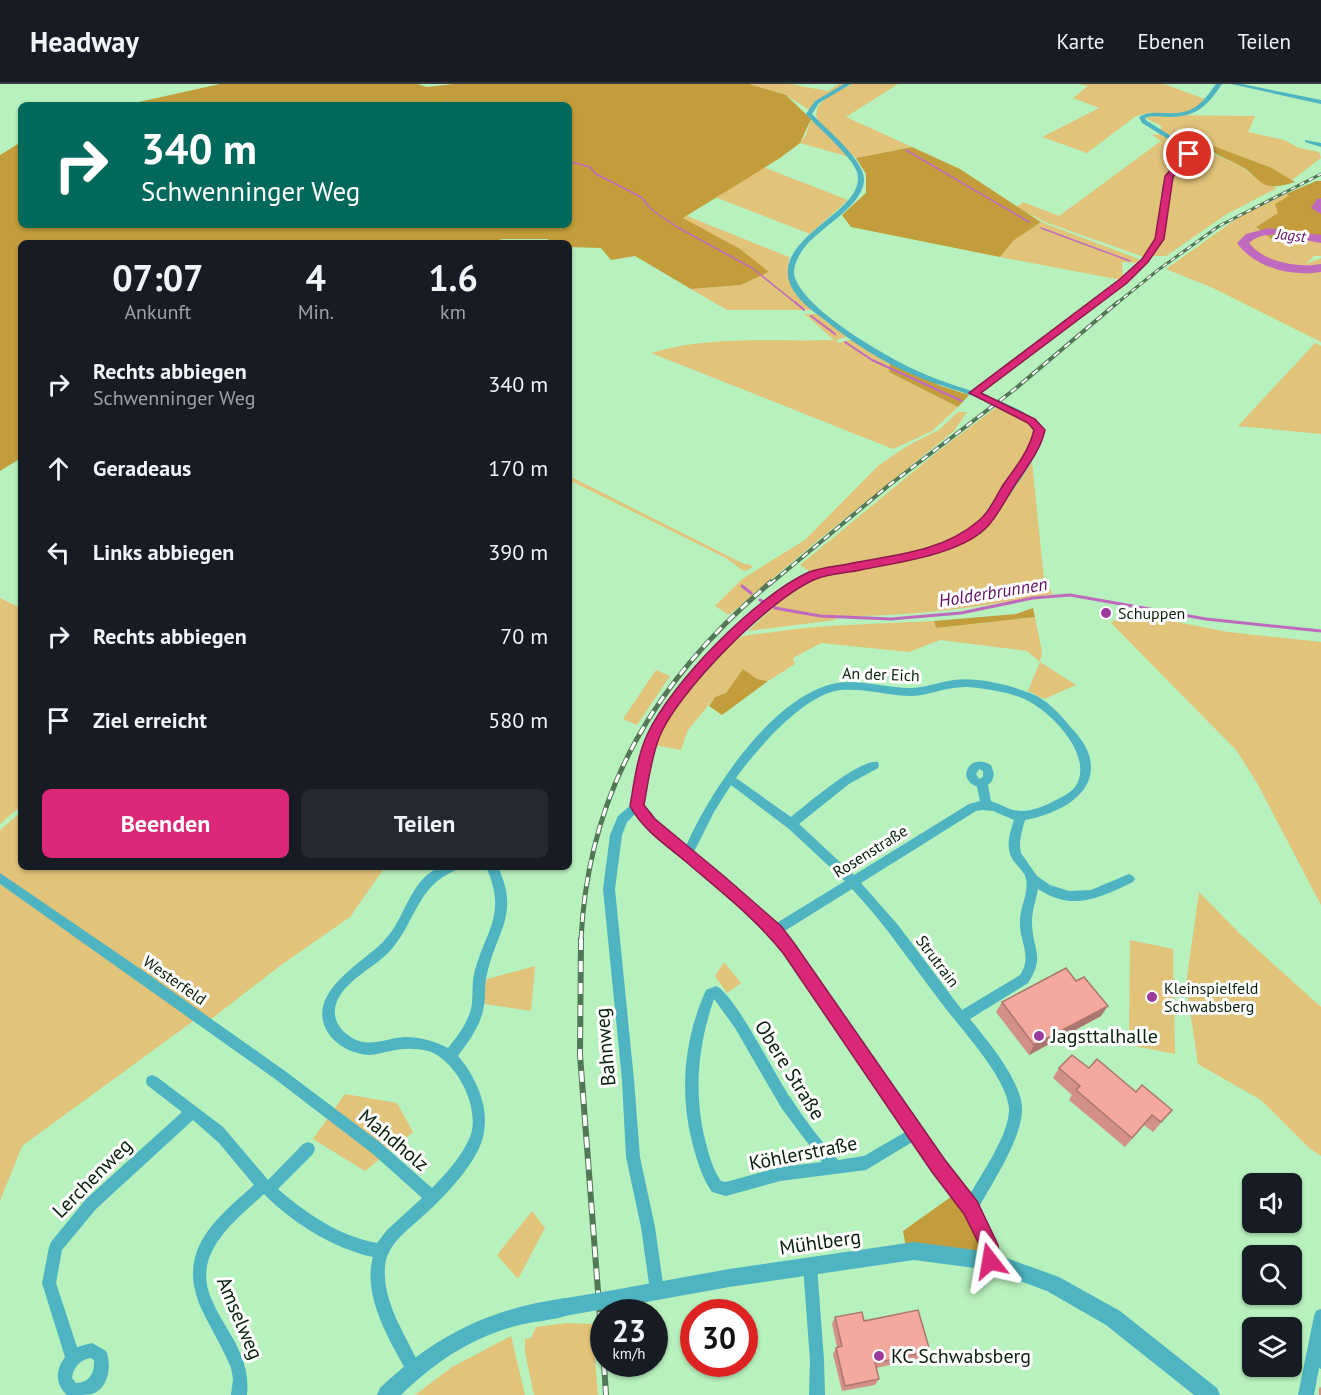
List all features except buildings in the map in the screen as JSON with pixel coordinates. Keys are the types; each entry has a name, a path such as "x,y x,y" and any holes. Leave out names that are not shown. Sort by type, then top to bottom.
{"street":[{"path":"848,84 817,102 809,114 855,162 860,172 861,182 848,202 794,256 790,271 795,287 819,312 890,362 916,374 974,393 1032,421 1040,430 1036,446 983,524 951,544 924,553 813,575 793,585 768,603 689,683 662,719 652,737 642,773 637,806 650,823 775,931 840,1020 916,1133 971,1207 989,1245 990,1261"},
{"path":"1205,84 1218,86"},
{"path":"1234,84 1321,102"},
{"path":"974,393 1124,281 1145,261 1160,239 1169,176 1186,159 1189,149 1144,122 1142,117 1149,114 1194,113 1218,86"},
{"path":"1307,141 1321,144"},
{"name":"An der Eich","path":"688,854 696,834 730,779 783,716 818,693 852,686 909,692 928,691 954,684 971,684 1023,694 1036,700 1066,728 1079,744 1086,758 1082,782 1077,792 1062,802 1036,813 1014,814"},
{"path":"792,824 845,781 874,765"},
{"name":"Strutrain","path":"730,779 761,799 792,824 888,921 962,1018 1010,1087 1016,1107 1014,1125 971,1207"},
{"path":"982,782 986,804 999,806 1014,814 1015,854 1026,866 1032,879 1048,890 1069,897 1086,898 1129,879"},
{"name":"Rosenstraße","path":"775,931 973,807 986,804"},
{"name":"Bahnweg","path":"637,806 622,819 616,835 609,890 628,1080 633,1157 648,1227 657,1291"},
{"path":"413,1369 379,1291 376,1265 380,1251 390,1236 448,1183 466,1155 478,1132 476,1104 466,1078 450,1056 434,1046 394,1043 371,1049 349,1045 335,1032 328,1017 332,996 392,940 409,907 427,880 446,870"},
{"path":"450,1056 473,1023 478,1006 480,974 500,923 501,883 494,870"},
{"name":"Westerfeld","path":"0,879 212,1026 330,1112"},
{"path":"962,1018 1024,979 1030,970 1034,955 1026,926 1032,879"},
{"name":"Obere Straße","path":"726,1189 717,1187 711,1180 693,1125 691,1079 697,1027 710,994 716,992 727,1004 774,1085 806,1133 834,1166"},
{"path":"152,1081 219,1133 266,1187 305,1218 337,1238 363,1249 380,1251"},
{"name":"Lerchenweg","path":"73,1358 49,1283 56,1247 91,1204 192,1112"},
{"name":"Mahdholz","path":"330,1112 409,1175 432,1198"},
{"name":"Köhlerstraße","path":"726,1189 780,1174 866,1163 916,1133"},
{"name":"Amselweg","path":"243,1391 242,1375 201,1290 199,1270 205,1245 222,1223 308,1149"},
{"name":"Mühlberg","path":"387,1395 413,1369 480,1327 536,1310 914,1251 990,1261 1052,1284 1113,1318 1209,1395"},
{"path":"810,1266 817,1360 817,1395"},
{"path":"1306,1395 1319,1361 1321,1316"}],"shaded area":[{"path":"220,84 418,84 427,87 453,84 749,84 786,95 811,119 800,143 780,158 683,218 740,249 769,272 741,285 691,289 635,256 611,260 601,248 572,247 572,240 18,240 18,460 0,471 0,155 18,144 18,228 572,228 572,102 139,102"},
{"path":"749,84 790,84 828,91 839,84 845,84 809,110 786,95"},
{"path":"852,84 898,84 846,117 912,147 856,158 819,123 816,116 820,104"},
{"path":"1078,84 1164,84 1205,99 1194,112 1189,114 1149,113 1136,116 1087,153 1042,137 1099,108 1073,98 1088,86"},
{"path":"1157,115 1255,116 1248,132 1284,140 1299,148 1319,152 1321,158 1292,180 1272,168 1207,144 1216,155 1236,163 1261,181 1277,188 1227,214 1166,256 1151,256 1162,237 1171,178 1193,153 1187,144 1160,130 1162,126 1145,118"},
{"path":"811,119 854,162 846,156 800,143 806,135"},
{"path":"1163,134 1187,150 1187,157 1165,179 1159,234 1154,247 1144,257 1045,222 1017,207 1023,202 1059,216 1161,141 1152,135"},
{"path":"1206,145 1272,168 1295,182 1274,186 1262,183 1246,169 1214,152"},
{"path":"912,147 960,169 1041,222 1013,241 1000,257 851,227 842,215 866,193 866,174 856,158"},
{"path":"763,167 848,200 810,234 715,197"},
{"path":"1321,181 1321,204 1316,207 1321,209 1321,242 1294,239 1277,243 1256,227 1278,213 1275,204 1289,196 1286,194"},
{"path":"1286,194 1289,196 1278,213 1256,227 1277,243 1294,239 1321,242 1321,256 1314,256 1306,264 1321,258 1321,342 1213,288 1166,269 1239,217"},
{"path":"687,216 789,257 791,281 798,293 814,310 727,310 691,289 741,285 769,272 683,218"},
{"path":"1041,222 1139,259 1138,263 1122,262 1123,277 1121,280 1000,257 1013,241"},
{"path":"805,314 819,314 849,336 836,340 838,343 852,339 890,363 889,372 958,407 932,431 893,449 651,353 674,347 719,342 834,340"},
{"path":"1315,343 1321,346 1321,434 1238,426"},
{"path":"890,363 941,386 969,395 958,407 889,372"},
{"path":"998,406 1033,425 1039,433 1030,450 976,525 961,536 938,545 813,574 800,565 941,449"},
{"path":"958,412 967,412 954,431 729,615 715,606 742,579 805,540 878,466 907,446 939,430"},
{"path":"1032,462 1044,579 1053,594 946,610 892,615 837,616 835,620 748,631 792,590 816,577 950,549 988,525"},
{"path":"572,478 753,567 746,571 742,570 726,558 572,481"},
{"path":"0,598 18,607 18,809 0,824"},
{"path":"1033,608 1035,617 936,628 934,621 1016,614"},
{"path":"1125,612 1228,632 1321,642 1321,905 1257,783 1237,751 1111,623"},
{"path":"1035,617 1042,652 1040,662 1027,651 940,640 909,652 821,643 793,658 795,664 768,681 757,679 743,670 726,693 715,697 688,730 681,750 654,745 668,720 705,669 738,638 794,629 834,626 934,621 937,628"},
{"path":"1040,662 1076,685 1044,699 1028,691"},
{"path":"743,669 757,679 768,681 722,715 709,706 715,697 726,693"},
{"path":"656,670 670,676 637,725 623,719"},
{"path":"18,815 18,870 383,870 350,917 281,965 210,1020 0,875 0,830"},
{"path":"0,884 196,1019 22,1146 0,1201"},
{"path":"1199,892 1239,933 1321,1007 1321,1156 1309,1148 1261,1100 1198,1064 1186,984"},
{"name":"Kleinspielfeld Schwabsberg","path":"1130,940 1173,949 1175,1054 1129,1045"},
{"path":"724,962 741,983 727,993 715,976"},
{"path":"535,966 531,1011 484,1004 484,980"},
{"path":"345,1094 397,1103 413,1132 365,1171 313,1139"},
{"path":"955,1194 968,1210 986,1256 906,1247 903,1231"},
{"path":"532,1211 545,1228 518,1279 497,1255"},
{"path":"567,1323 590,1324 590,1377 596,1377 598,1395 534,1395 525,1352 525,1339 531,1338 536,1327"},
{"path":"511,1336 525,1395 415,1395 452,1367"}],"waterway":[{"path":"906,150 1029,222"},
{"path":"572,162 590,167 596,174 641,197 652,210 677,227 752,268 797,304"},
{"name":"Jagst","path":"1321,201 1317,208 1321,211"},
{"path":"1041,228 1130,261"},
{"name":"Jagst","path":"1321,239 1269,231 1259,232 1243,243 1257,256 1278,265 1302,269 1321,268"},
{"path":"795,302 804,310"},
{"path":"811,316 835,334"},
{"path":"845,342 872,360 962,401"},
{"name":"Holderbrunnen","path":"742,586 751,593"},
{"name":"Holderbrunnen","path":"775,608 820,616 891,619 961,613 1033,598 1070,595 1206,619 1321,631"},
{"name":"Holderbrunnen","path":"760,600 764,602"}],"railway":[{"path":"1116,304 1219,226 1321,174"},
{"path":"770,584 888,486 1015,389 1118,302"},
{"path":"581,940 587,885 598,834 614,785 636,740 663,697 695,657 731,618 771,582"},
{"path":"581,939 580,1055 599,1299"},
{"path":"605,1377 606,1395"}],"place":[{"name":"Schuppen","path":"1106,613"},
{"name":"Kleinspielfeld Schwabsberg","path":"1152,997"},
{"name":"Jagsttalhalle","path":"1039,1036"},
{"name":"KC Schwabsberg","path":"879,1356"}],"route":[{"path":"990,1261 989,1245 971,1207 938,1166 789,948 775,931 720,881 650,823 637,806 642,773 652,737 662,719 689,683 761,609 793,585 813,575 924,553 951,544 983,524 1018,476 1036,446 1040,430 1032,421 974,393 1124,281 1145,261 1160,239 1169,176 1189,154"}]}
